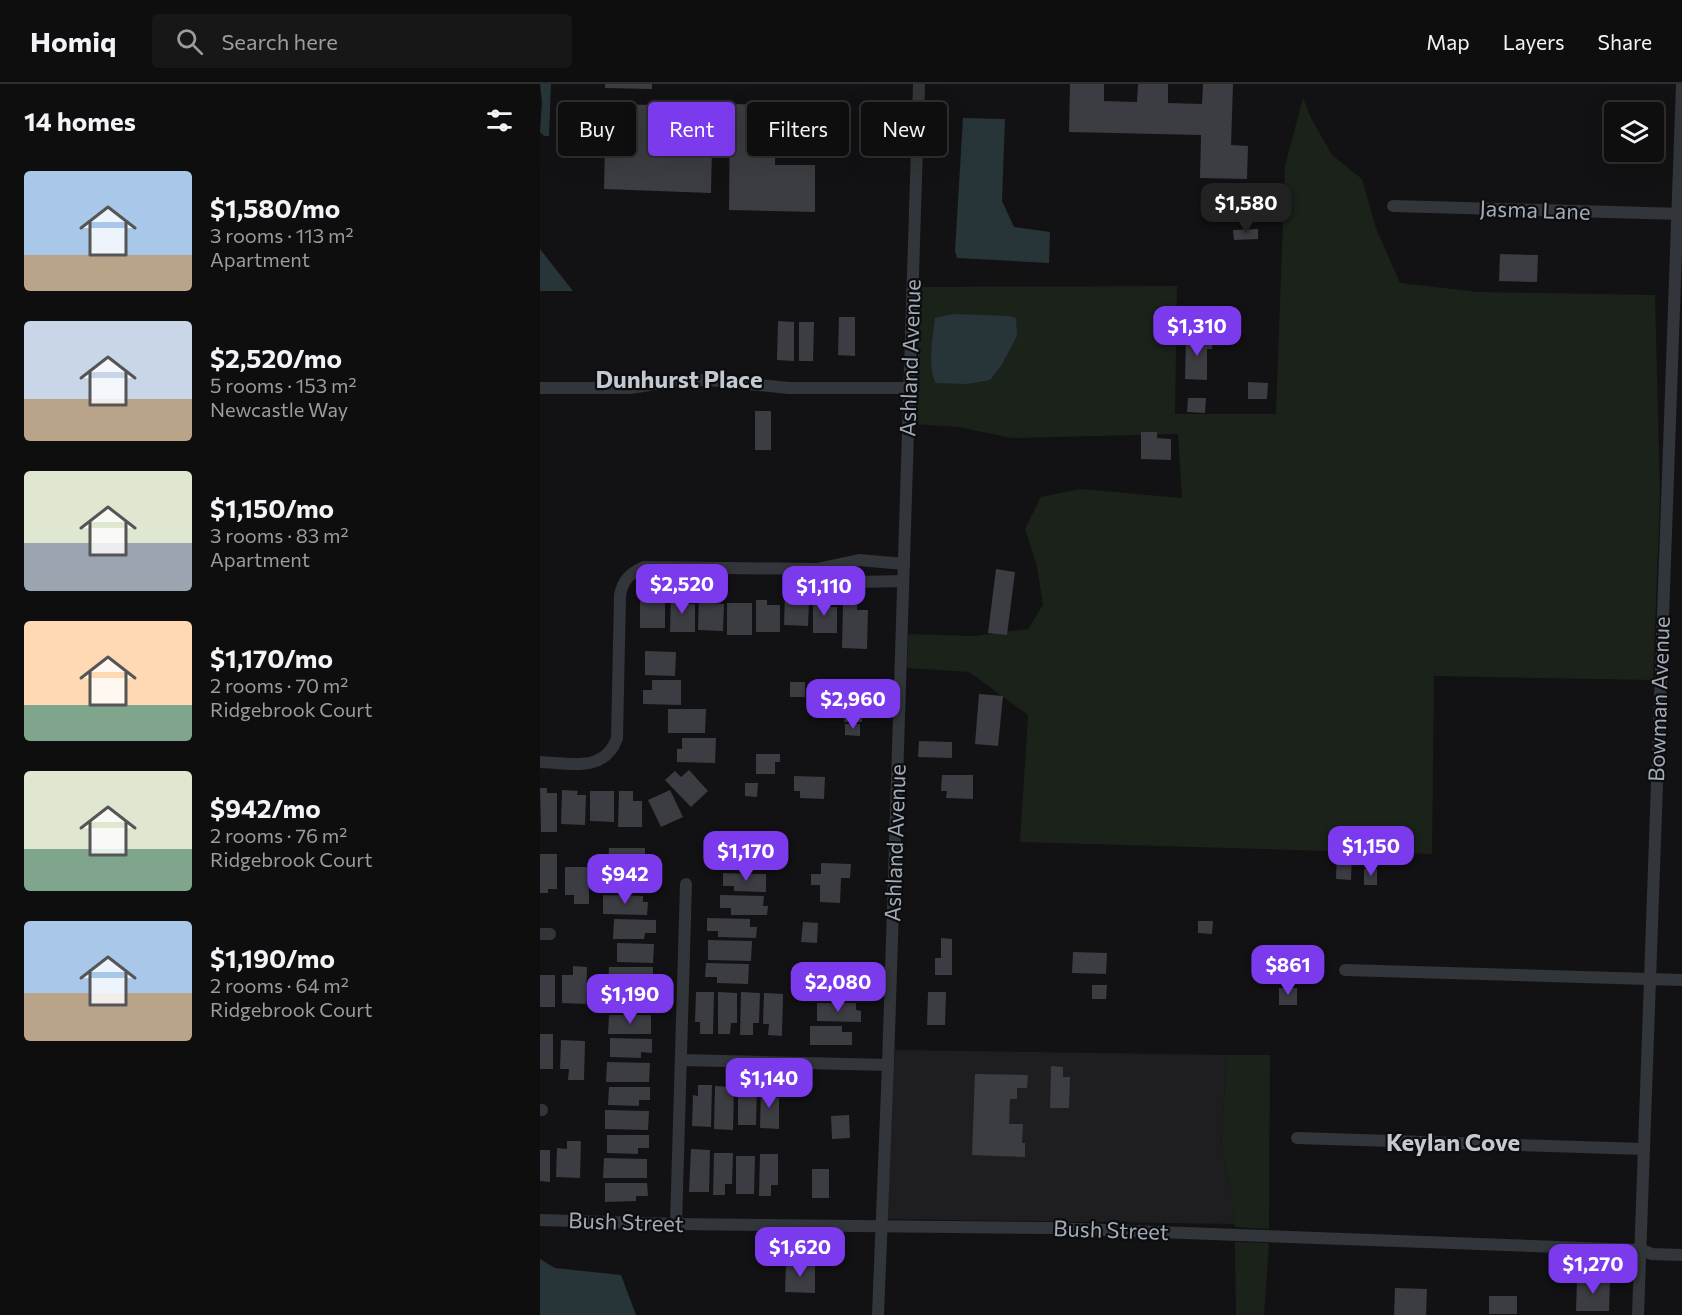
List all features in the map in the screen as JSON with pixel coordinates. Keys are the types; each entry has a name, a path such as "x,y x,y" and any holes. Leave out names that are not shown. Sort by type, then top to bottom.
{"street":[{"name":"Ashland Avenue","path":"878,1315 919,84"},
{"name":"Bowman Avenue","path":"1638,1315 1649,979 1676,403 1682,84"},
{"name":"Jasma Lane","path":"1392,206 1680,214"},
{"path":"540,388 630,388 674,381 709,380 789,388 910,388"},
{"path":"540,762 592,763 608,755 614,747 617,738 620,595 627,577 634,571 644,567 818,569 859,560 904,564"},
{"path":"818,569 858,582 903,581"},
{"path":"676,1224 686,884"},
{"path":"1345,970 1682,980"},
{"path":"681,1060 888,1065"},
{"path":"1297,1138 1644,1149"},
{"name":"Bush Street","path":"540,1220 676,1224 1051,1228 1641,1250 1652,1254 1682,1255"}],"shaded area":[{"path":"540,84 551,84 549,136 544,136 540,132 542,101"},
{"path":"1303,98 1311,118 1332,155 1362,179 1376,228 1400,283 1478,292 1655,295 1660,497 1653,680 1434,676 1432,854 1020,842 1028,715 969,672 907,668 908,634 974,636 1028,629 1043,605 1037,566 1025,529 1041,497 1080,489 1182,498 1178,434 1012,438 958,427 914,424 922,287 1177,286 1175,414 1276,414 1285,166"},
{"path":"963,118 1005,119 1002,201 1014,227 1050,232 1049,263 957,258 955,251"},
{"path":"540,249 573,291 540,291"},
{"path":"954,314 1016,318 1017,336 1001,366 990,380 967,384 936,383 931,360 935,318"},
{"path":"895,1050 1227,1055 1221,1146 1230,1184 1235,1224 887,1219"},
{"path":"1227,1055 1270,1055 1269,1229 1235,1227 1230,1184 1221,1146"},
{"path":"1235,1242 1269,1243 1264,1315 1236,1315"},
{"path":"540,1259 555,1268 621,1275 636,1315 540,1315"}],"building":[{"path":"605,84 652,84 652,89 605,88"},
{"path":"1070,84 1104,84 1104,101 1137,102 1138,84 1168,84 1168,103 1202,104 1203,84 1233,84 1231,145 1248,146 1247,179 1200,178 1201,135 1069,132"},
{"path":"735,104 747,104 747,156 775,156 775,165 815,165 815,212 729,210 730,156 735,156"},
{"path":"636,105 648,105 648,156 712,156 711,193 604,189 605,156 636,156"},
{"path":"1258,229 1258,239 1234,240 1233,230"},
{"path":"1500,254 1538,255 1537,282 1499,281"},
{"path":"839,317 855,317 855,356 838,355"},
{"path":"778,321 794,322 794,361 777,360"},
{"path":"799,322 814,322 813,361 799,361"},
{"path":"1186,335 1213,336 1212,349 1207,349 1207,380 1185,379"},
{"path":"1248,382 1268,383 1267,399 1248,399"},
{"path":"1188,398 1206,398 1205,413 1187,412"},
{"path":"755,411 771,411 771,450 755,450"},
{"path":"1141,432 1157,432 1157,438 1171,439 1171,460 1141,459"},
{"path":"996,569 1015,572 1007,635 988,633"},
{"path":"699,594 713,595 713,603 724,604 723,631 698,630"},
{"path":"640,595 665,596 665,628 640,628"},
{"path":"671,595 686,595 685,604 695,604 695,632 670,632"},
{"path":"785,595 799,595 799,600 809,600 808,626 784,625"},
{"path":"813,597 827,598 827,607 837,607 837,633 813,633"},
{"path":"756,600 767,600 767,605 780,605 780,632 756,632"},
{"path":"727,603 752,603 752,635 727,635"},
{"path":"843,605 857,605 857,610 868,610 867,649 842,648"},
{"path":"645,651 676,652 675,676 645,675"},
{"path":"652,680 681,680 681,705 643,704 643,690 652,690"},
{"path":"790,682 805,682 805,697 790,697"},
{"path":"839,689 863,690 862,722 844,722 845,709 838,709"},
{"path":"979,694 1003,696 998,746 975,744"},
{"path":"668,709 706,709 705,733 668,733"},
{"path":"845,724 860,724 860,736 845,735"},
{"path":"682,738 716,738 715,763 677,762 677,749 682,749"},
{"path":"919,741 952,742 952,758 918,757"},
{"path":"756,754 780,754 780,762 775,762 775,774 756,774"},
{"path":"689,770 708,791 691,807 665,780 675,771 681,777"},
{"path":"942,775 973,775 973,799 946,798 947,791 941,791"},
{"path":"794,776 825,777 824,799 800,798 800,791 794,791"},
{"path":"745,783 758,783 757,797 745,796"},
{"path":"540,788 547,788 547,793 557,793 557,832 541,832"},
{"path":"562,790 578,791 577,795 586,795 585,825 561,824"},
{"path":"670,790 683,817 661,827 648,800"},
{"path":"590,791 614,791 614,822 590,821"},
{"path":"619,791 633,791 633,801 642,801 642,827 618,827"},
{"path":"609,848 645,848 645,867 608,867"},
{"path":"716,850 759,850 759,859 765,859 765,869 727,868 727,862 715,862"},
{"path":"1337,850 1352,851 1351,880 1336,879"},
{"path":"540,854 557,854 557,889 548,889 548,893 540,893"},
{"path":"821,863 851,864 850,878 841,878 840,903 820,902 820,885 811,885 811,874 821,874"},
{"path":"565,867 589,867 589,904 574,904 574,895 565,895"},
{"path":"1364,869 1377,869 1377,885 1364,885"},
{"path":"601,871 643,872 643,885 632,885 631,891 601,890"},
{"path":"723,873 766,874 766,892 734,891 734,886 723,886"},
{"path":"603,895 643,896 643,902 648,902 647,915 603,914"},
{"path":"720,895 764,896 763,906 768,906 767,915 731,915 731,908 720,908"},
{"path":"707,918 750,919 750,927 757,927 756,938 718,937 718,931 707,931"},
{"path":"614,919 656,920 656,933 645,933 644,939 613,939"},
{"path":"1198,921 1213,921 1212,934 1198,933"},
{"path":"803,922 818,923 817,943 801,942"},
{"path":"941,938 952,939 952,975 935,975 935,958 941,958"},
{"path":"708,940 752,941 751,961 708,960"},
{"path":"617,943 654,944 653,963 617,962"},
{"path":"1073,952 1107,953 1106,974 1072,973"},
{"path":"706,963 749,964 748,984 717,983 717,977 705,977"},
{"path":"573,966 587,967 586,1004 562,1003 562,975 573,975"},
{"path":"609,967 653,967 653,986 608,986"},
{"path":"540,975 555,975 555,1007 540,1007"},
{"path":"1092,985 1107,985 1106,999 1092,999"},
{"path":"1279,988 1297,988 1297,1005 1279,1005"},
{"path":"612,991 654,992 654,1005 643,1004 642,1010 611,1009"},
{"path":"696,992 714,992 713,1034 700,1034 700,1022 695,1022"},
{"path":"718,992 737,993 737,1023 731,1023 730,1034 718,1034"},
{"path":"741,992 760,993 759,1023 753,1023 753,1035 740,1035"},
{"path":"928,992 946,992 945,1025 927,1025"},
{"path":"764,993 783,994 782,1036 768,1035 769,1024 763,1024"},
{"path":"817,1003 856,1003 856,1010 861,1011 861,1022 817,1021"},
{"path":"609,1015 651,1015 651,1034 608,1034"},
{"path":"810,1026 842,1026 842,1032 852,1032 852,1045 810,1045"},
{"path":"540,1034 553,1034 553,1069 540,1069"},
{"path":"610,1038 652,1039 652,1053 641,1052 641,1058 610,1057"},
{"path":"561,1040 585,1041 584,1080 568,1080 569,1069 560,1069"},
{"path":"607,1062 650,1063 649,1082 606,1082"},
{"path":"1051,1066 1063,1067 1063,1077 1070,1077 1069,1108 1050,1108"},
{"path":"975,1074 1028,1075 1027,1088 1017,1088 1017,1099 1010,1099 1009,1124 1023,1124 1022,1143 1025,1143 1025,1157 972,1155"},
{"path":"698,1085 712,1085 711,1127 692,1126 693,1095 698,1096"},
{"path":"715,1086 734,1087 733,1130 714,1129"},
{"path":"761,1086 774,1086 774,1098 779,1098 779,1129 760,1128"},
{"path":"609,1087 650,1087 650,1100 639,1100 639,1106 608,1105"},
{"path":"738,1087 757,1087 756,1125 738,1125"},
{"path":"605,1110 649,1111 648,1130 605,1129"},
{"path":"849,1115 850,1138 832,1139 831,1116"},
{"path":"607,1135 649,1135 649,1148 638,1148 638,1154 607,1153"},
{"path":"567,1141 581,1141 580,1178 556,1177 557,1148 567,1149"},
{"path":"691,1149 710,1150 709,1192 689,1192"},
{"path":"540,1150 550,1150 550,1182 540,1181"},
{"path":"714,1153 733,1153 732,1184 725,1184 725,1195 713,1195"},
{"path":"760,1154 778,1154 778,1185 771,1185 771,1196 759,1196"},
{"path":"736,1156 755,1156 754,1194 736,1194"},
{"path":"604,1158 647,1159 647,1178 603,1178"},
{"path":"812,1169 829,1169 829,1198 812,1198"},
{"path":"605,1183 647,1183 648,1196 636,1196 636,1201 605,1202"},
{"path":"786,1262 815,1263 815,1293 785,1292"},
{"path":"1577,1279 1610,1280 1609,1311 1576,1311"},
{"path":"1395,1288 1427,1289 1426,1315 1394,1315"},
{"path":"1489,1296 1517,1296 1517,1314 1489,1314"}],"district":[{"name":"Dunhurst Place","path":"679,380"},
{"name":"Keylan Cove","path":"1453,1143"}]}
